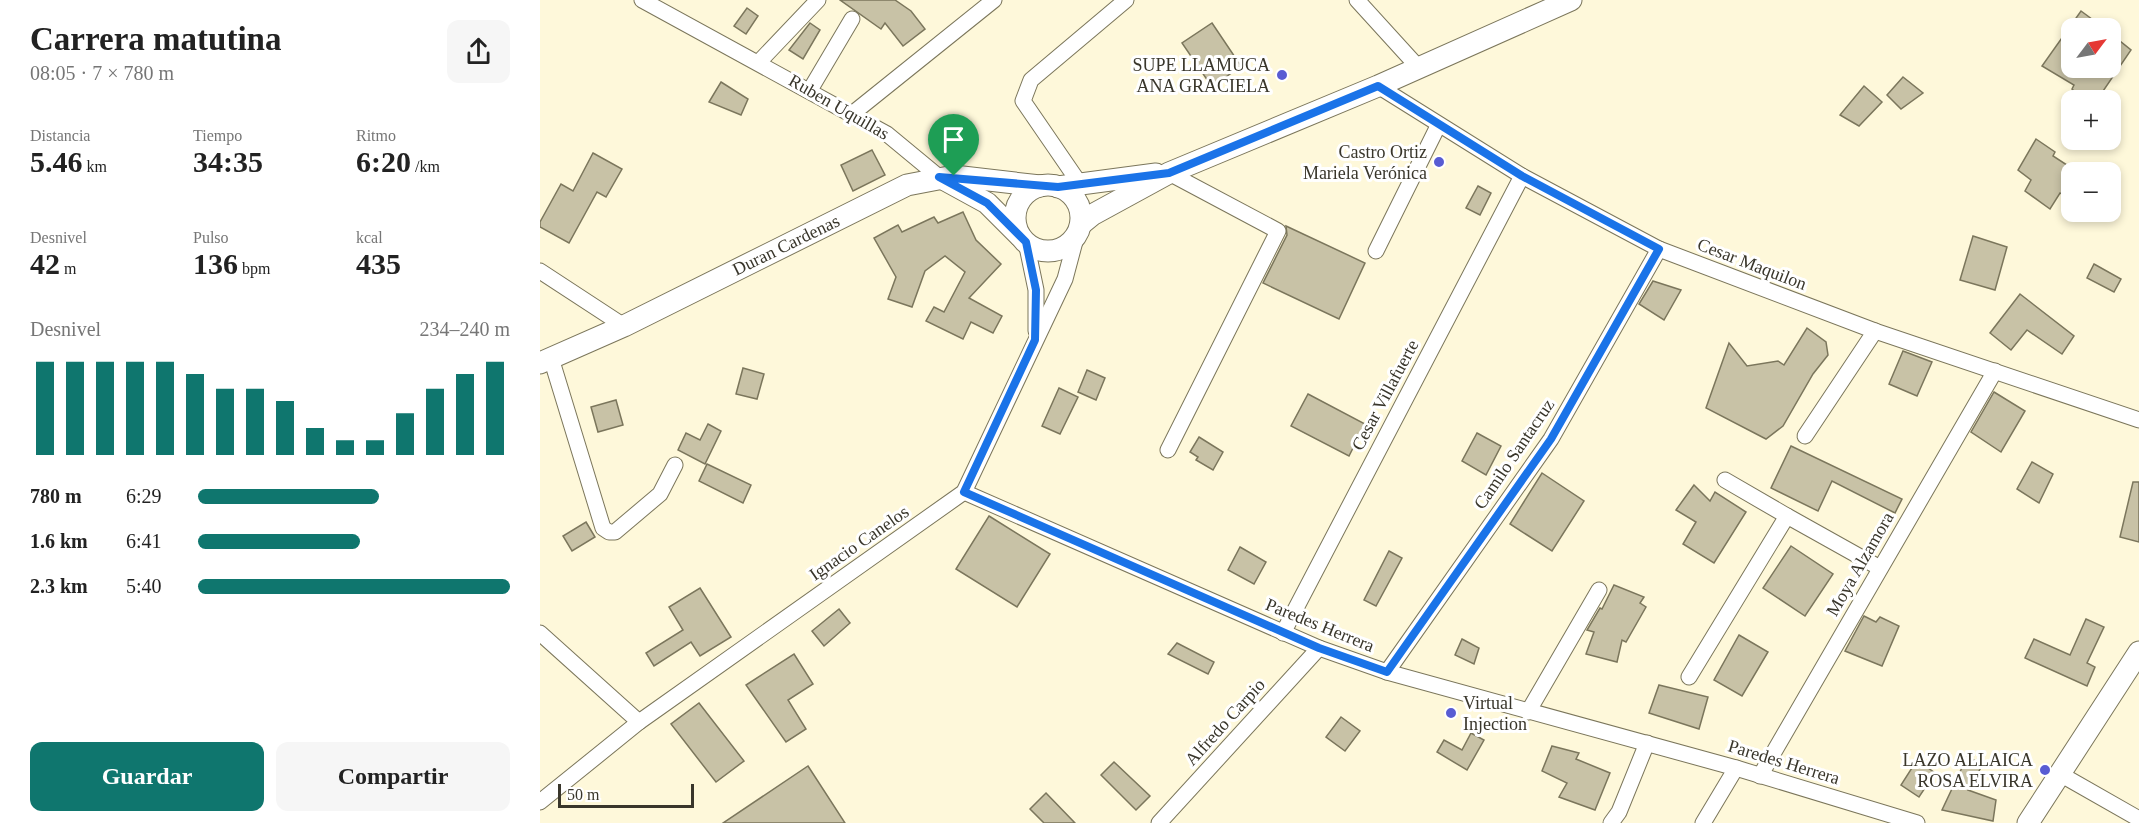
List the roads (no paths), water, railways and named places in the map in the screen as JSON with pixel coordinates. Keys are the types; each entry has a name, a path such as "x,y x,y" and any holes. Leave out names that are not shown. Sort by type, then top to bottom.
{"street":[{"name":"Ruben Uquillas","path":"642,0 852,114 907,147 939,177"},
{"path":"759,62 818,0"},
{"path":"852,114 994,0"},
{"path":"1080,184 1023,101 1031,80 1126,0"},
{"path":"1357,0 1418,67"},
{"path":"939,177 987,203 1034,248 1054,251 1071,242 1092,215 1169,173 1378,86 1571,0"},
{"path":"810,90 852,19"},
{"name":"Cesar Maquilon","path":"1378,86 1438,126 1522,176 1659,249 1875,331 2139,420"},
{"path":"1376,251 1438,126"},
{"path":"939,177 969,177 1049,186 1169,173 1278,231 1168,450"},
{"name":"Cesar Villafuerte","path":"1283,633 1522,176"},
{"name":"Duran Cardenas","path":"546,361 624,326 907,184 939,177"},
{"path":"1024,240 1016,226 1016,214 1020,201 1028,192 1049,186 1074,197 1081,214 1079,229"},
{"name":"Ignacio Canelos","path":"540,802 639,722 964,492 1065,279 1079,229"},
{"name":"Ignacio Canelos","path":"1024,240 1036,290 1035,340"},
{"name":"Camilo Santacruz","path":"1387,672 1551,439 1659,249"},
{"path":"540,271 624,326"},
{"path":"1805,436 1875,331"},
{"path":"546,361 603,528 609,532 615,532 660,494 675,465"},
{"name":"Moya Alzamora","path":"1760,776 1995,371"},
{"path":"1725,480 1880,568"},
{"name":"Paredes Herrera","path":"964,492 1283,633 1387,672 1736,768 1917,823"},
{"path":"1689,677 1787,516"},
{"path":"1528,712 1599,590"},
{"path":"540,633 639,722"},
{"name":"Alfredo Carpio","path":"1159,823 1319,648"},
{"path":"2028,823 2139,652"},
{"path":"1611,823 1619,812 1647,743"},
{"path":"1703,823 1736,768"},
{"path":"2060,774 2139,819"}],"place":[{"name":"SUPE LLAMUCA ANA GRACIELA","path":"1282,75"},
{"name":"Castro Ortiz Mariela Verónica","path":"1439,162"},
{"name":"Virtual Injection","path":"1451,713"},
{"name":"LAZO ALLAICA ROSA ELVIRA","path":"2045,770"}]}
